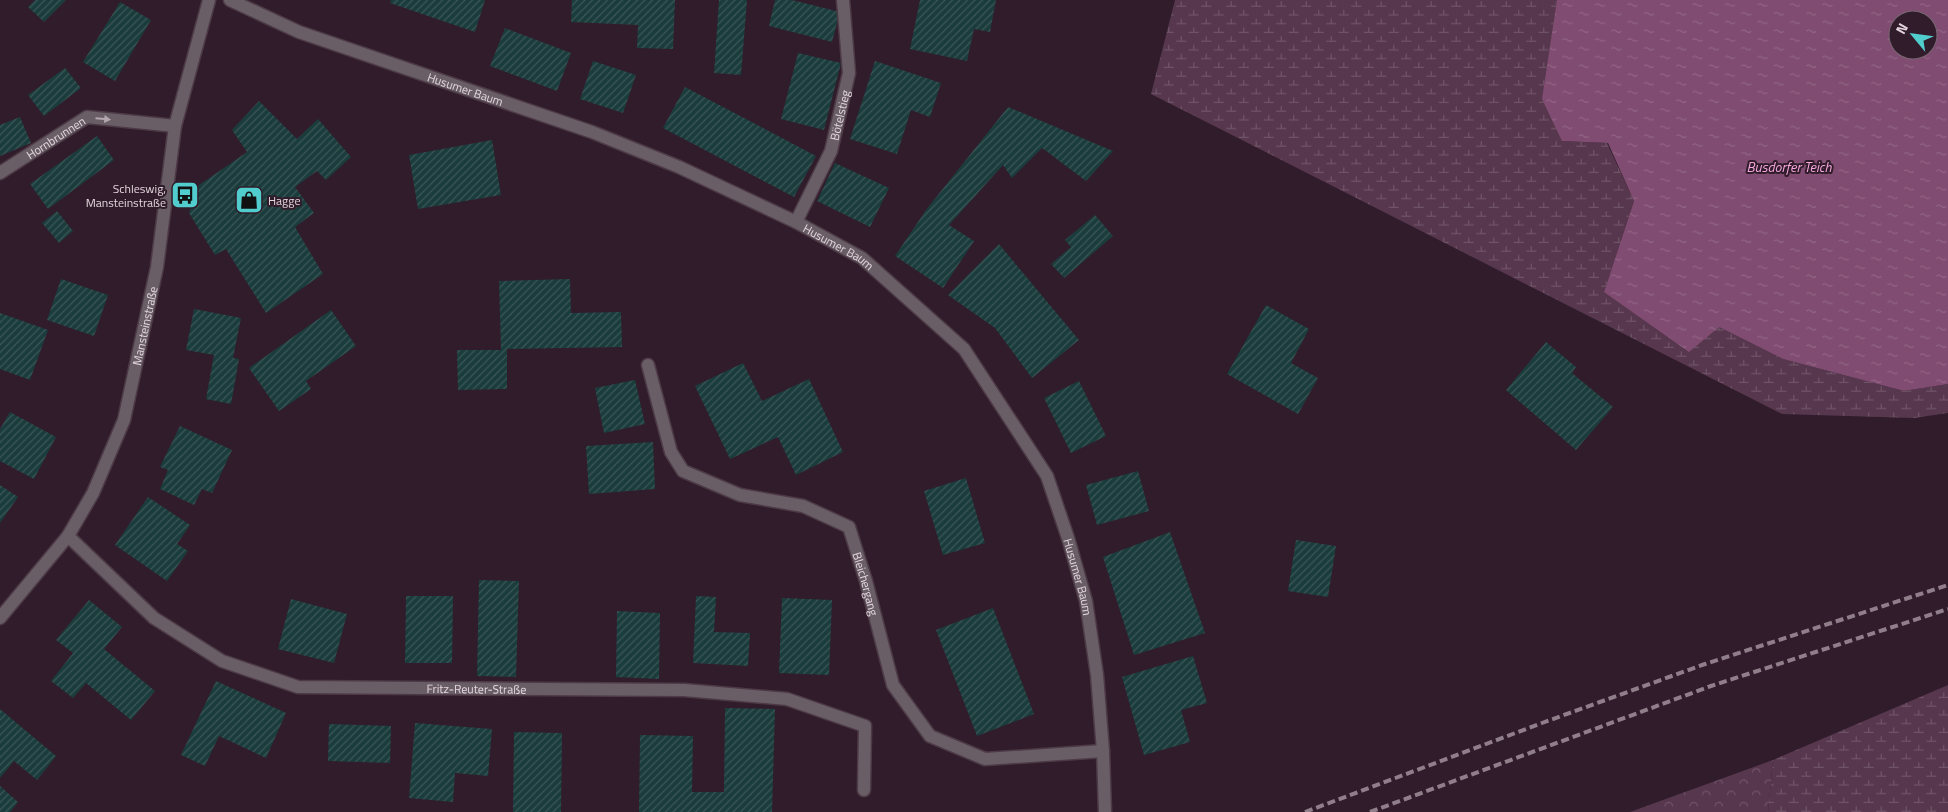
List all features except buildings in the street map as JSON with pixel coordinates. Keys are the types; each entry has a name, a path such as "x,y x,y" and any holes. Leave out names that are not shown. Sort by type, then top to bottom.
{"street":[{"name":"Mansteinstraße","path":"0,618 68,536 93,493 124,420 157,266 175,126 209,0"},
{"name":"Husumer Baum","path":"230,0 299,32 592,132 679,167 796,222 862,258 964,349 1047,476 1068,538 1086,601 1096,675 1103,750 1105,812"},
{"name":"Bötelstieg","path":"796,222 830,150 849,73 843,0"},
{"name":"Hornbrunnen","path":"0,173 87,117 175,126"},
{"name":"Bleichergang","path":"648,365 671,452 683,471 740,495 803,506 849,527 866,581 893,685 930,736 985,758 1103,750"},
{"name":"Fritz-Reuter-Straße","path":"68,536 154,618 222,661 298,687 684,690 787,699 865,726 864,790"}],"green space":[{"path":"1175,0 1557,0 1552,37 1562,141 1607,143 1634,201 1604,292 1719,327 1783,359 1904,391 1948,384 1948,413 1914,418 1782,414 1151,94"},
{"path":"1948,685 1948,812 1768,812 1773,760"},
{"path":"1773,760 1768,812 1630,812"}],"water":[{"name":"Busdorfer Teich","path":"1557,0 1948,0 1948,384 1904,391 1783,359 1719,327 1689,352 1604,292 1634,201 1608,143 1562,141 1542,99"}],"railway":[{"path":"1305,812 1705,664 1948,585"},
{"path":"1370,812 1711,686 1948,609"}],"place":[{"name":"Schleswig, Mansteinstraße","path":"185,195"},
{"name":"Hagge","path":"249,200"}]}
